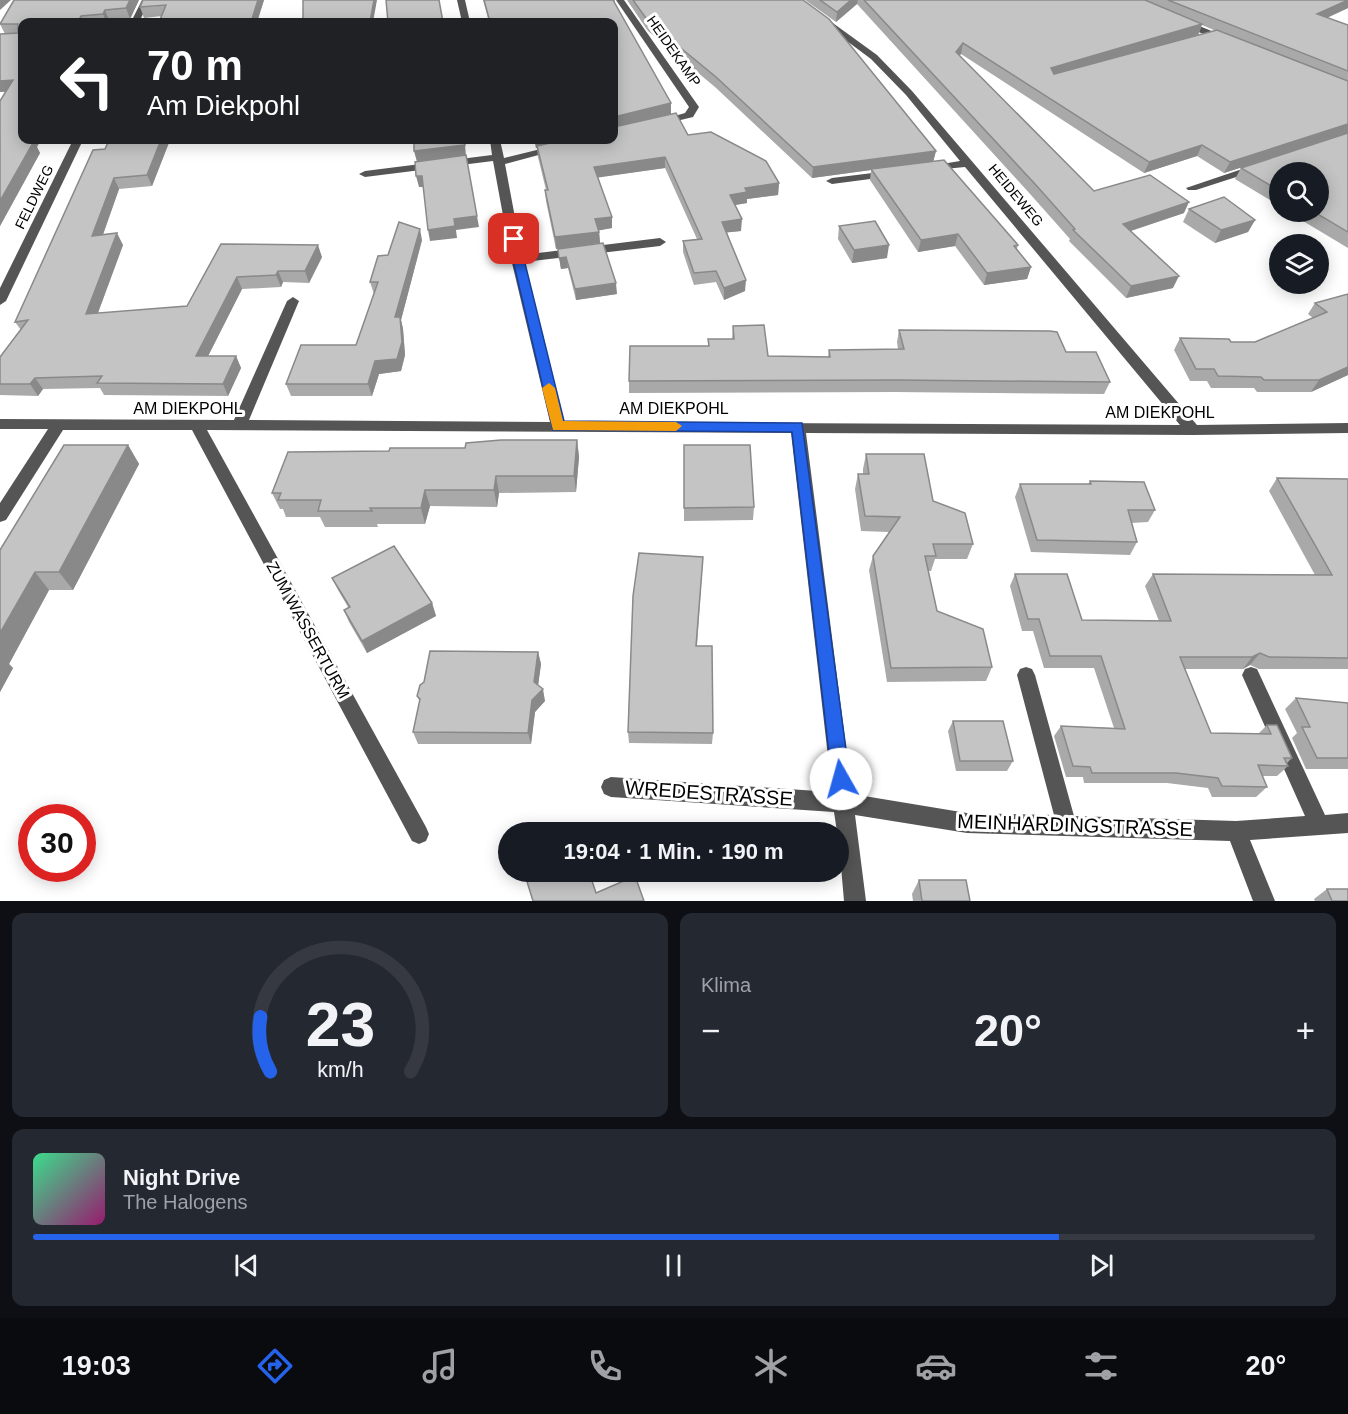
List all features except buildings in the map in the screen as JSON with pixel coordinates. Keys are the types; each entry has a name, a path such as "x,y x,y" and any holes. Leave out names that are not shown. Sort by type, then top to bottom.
{"street":[{"path":"137,18 146,0"},
{"path":"461,0 465,18"},
{"name":"HEIDEKAMP","path":"620,0 694,106 689,115 646,125"},
{"name":"HEIDEWEG","path":"796,0 874,57 909,93 1193,430"},
{"path":"1171,18 1237,44"},
{"path":"1203,39 1215,35"},
{"name":"FELDWEG","path":"0,301 76,144"},
{"path":"496,144 517,259 558,426"},
{"path":"365,174 500,159 570,144"},
{"path":"832,181 969,163"},
{"path":"1192,188 1269,163"},
{"path":"517,259 660,242"},
{"path":"239,426 293,300"},
{"name":"AM DIEKPOHL","path":"0,424 1193,430 1348,428"},
{"path":"0,516 58,425"},
{"name":"ZUM WASSERTURM","path":"196,426 420,834"},
{"path":"798,427 855,901"},
{"path":"1026,675 1066,826"},
{"path":"1251,675 1320,825"},
{"name":"WREDESTRASSE","path":"611,786 844,803"},
{"name":"MEINHARDINGSTRASSE","path":"844,803 967,824 1236,831 1348,823"},
{"path":"1236,831 1264,901"}],"slow traffic":[{"path":"549,388 558,426 676,426"}],"route":[{"path":"514,239 558,426 798,427 841,779"}]}
